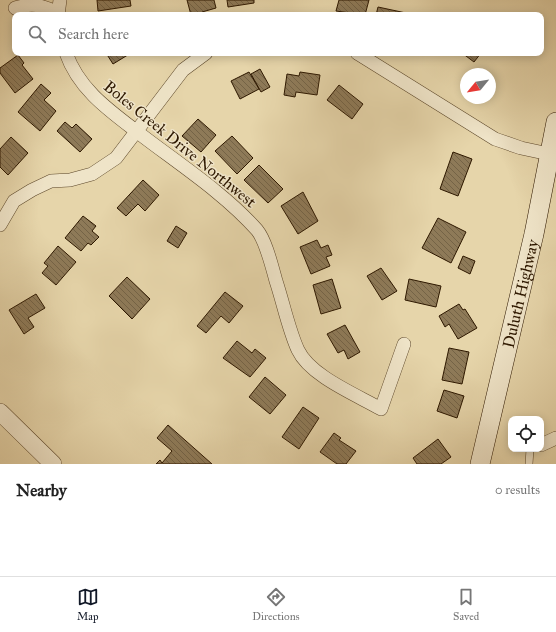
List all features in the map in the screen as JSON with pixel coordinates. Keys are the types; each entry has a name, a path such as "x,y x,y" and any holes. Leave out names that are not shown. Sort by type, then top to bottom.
{"main road":[{"name":"Duluth Highway","path":"480,464 534,234 556,122"}],"street":[{"path":"58,12 60,0"},
{"path":"14,8 29,4 46,8 54,12"},
{"name":"Boles Creek Drive Northwest","path":"67,56 71,67 84,86 103,106 225,200 258,232 270,260 298,351 309,366 381,409 404,344"},
{"path":"0,225 14,201 32,190 51,182 70,180 92,174 116,158 183,70 202,56"},
{"path":"362,56 495,139 521,148 549,154"},
{"path":"0,412 53,464"},
{"path":"544,443 556,438"}],"lane":[{"path":"529,464 530,452"}],"building":[{"path":"97,0 130,0 131,6 98,11"},
{"path":"187,0 214,0 216,8 202,12 190,12"},
{"path":"227,0 254,0 254,3 228,7"},
{"path":"339,0 369,0 366,12 336,11"},
{"path":"378,7 401,12 377,12"},
{"path":"19,56 24,63 22,65 33,79 15,93 0,73 0,68"},
{"path":"108,56 126,56 113,64"},
{"path":"466,56 479,56 474,62"},
{"path":"260,69 270,87 261,92 251,74"},
{"path":"249,72 259,89 240,99 231,81"},
{"path":"300,72 320,75 317,95 296,92 295,97 284,95 287,74 299,76"},
{"path":"41,84 51,93 44,100 56,111 40,131 18,112"},
{"path":"339,85 363,104 352,119 327,100"},
{"path":"198,119 216,135 201,152 182,136"},
{"path":"65,122 72,128 76,124 92,139 80,152 57,131"},
{"path":"232,136 253,158 237,174 215,151"},
{"path":"11,137 28,153 8,175 0,167 0,149"},
{"path":"453,152 472,159 458,196 440,189"},
{"path":"259,165 283,189 268,203 244,180"},
{"path":"143,180 159,195 145,211 138,204 126,216 117,208"},
{"path":"303,192 318,221 298,234 281,206"},
{"path":"83,216 96,226 92,231 99,237 91,245 88,243 81,251 65,238"},
{"path":"438,218 466,232 451,263 422,248"},
{"path":"176,226 187,233 178,248 167,241"},
{"path":"317,240 321,248 328,245 332,255 326,257 330,266 311,274 300,247"},
{"path":"58,246 76,262 56,285 42,273 48,266 44,263"},
{"path":"463,256 475,261 470,274 458,268"},
{"path":"381,268 397,291 382,300 367,276"},
{"path":"127,277 150,299 132,319 109,296"},
{"path":"332,279 341,308 321,314 313,285"},
{"path":"409,279 441,286 436,307 405,300"},
{"path":"225,292 243,306 229,323 221,316 206,333 197,326"},
{"path":"36,294 45,308 28,318 34,327 24,334 9,310"},
{"path":"459,304 463,310 465,309 477,328 458,339 449,324 445,327 439,316"},
{"path":"345,325 360,352 348,359 344,350 338,353 327,334"},
{"path":"237,341 252,353 255,349 266,358 250,377 223,358"},
{"path":"449,348 469,352 462,384 442,380"},
{"path":"265,377 286,395 270,414 249,397"},
{"path":"444,390 464,396 457,418 437,411"},
{"path":"303,407 319,418 299,449 282,437"},
{"path":"168,425 212,464 156,464 160,460 162,463 172,451 157,438"},
{"path":"334,433 341,438 339,440 356,451 346,464 337,464 320,452"},
{"path":"438,439 451,457 441,464 417,464 413,458"}]}
